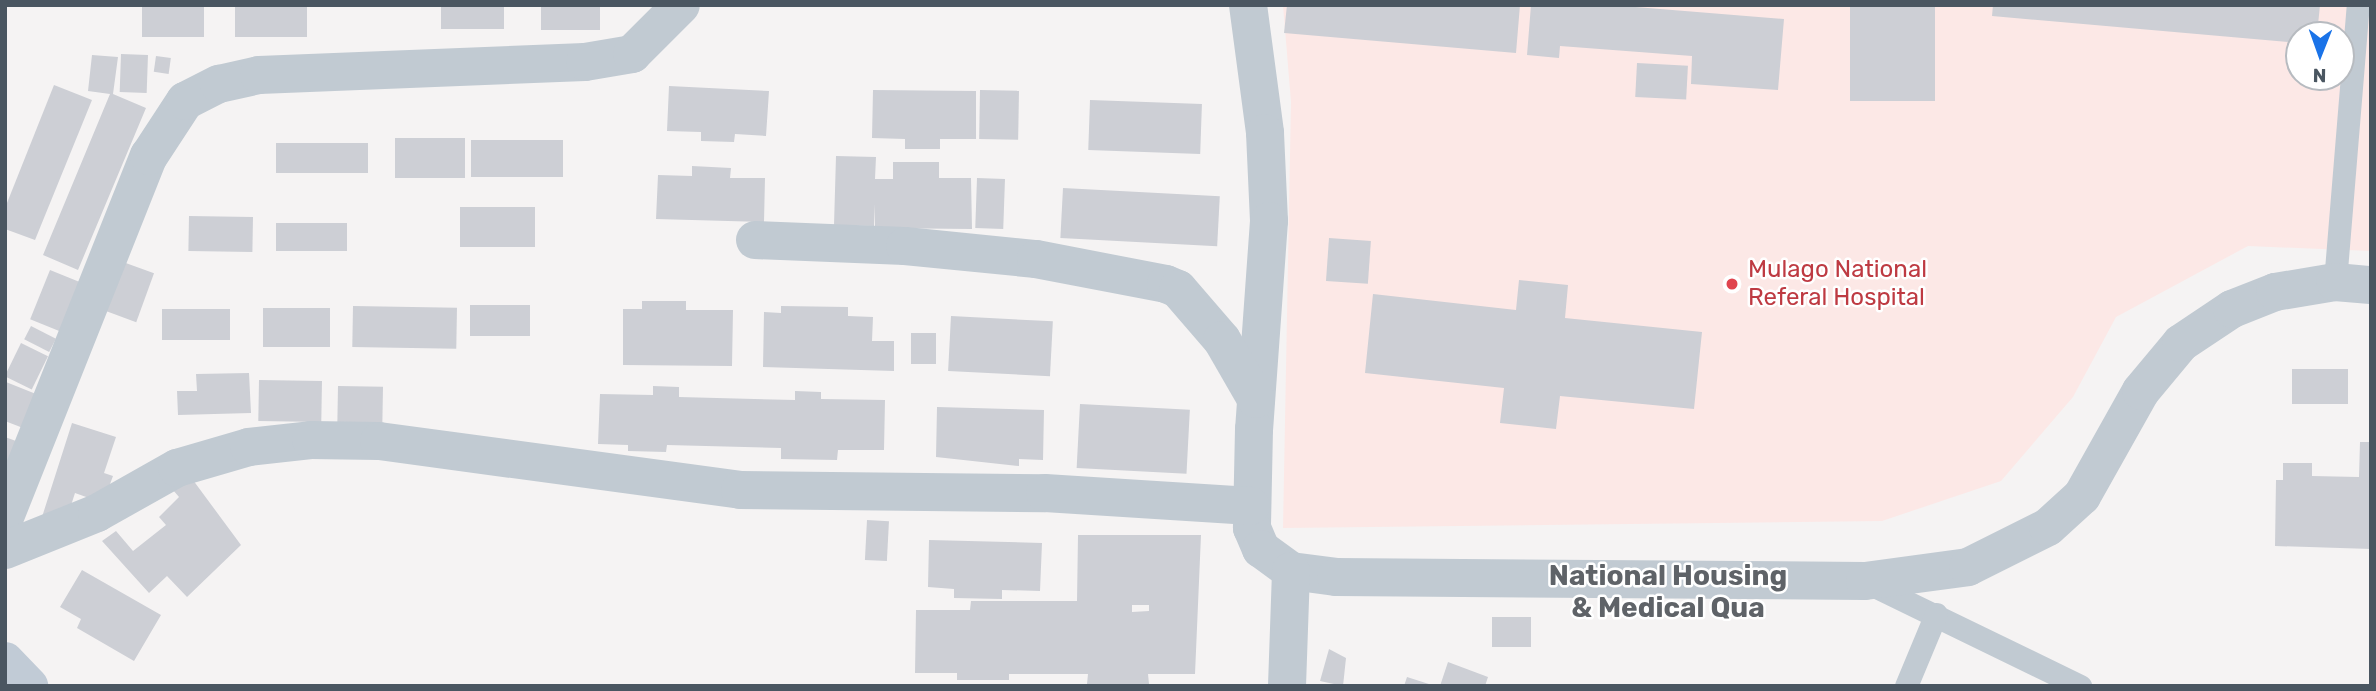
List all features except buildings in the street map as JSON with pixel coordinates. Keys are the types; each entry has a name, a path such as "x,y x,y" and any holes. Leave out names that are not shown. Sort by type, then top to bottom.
{"street":[{"path":"5,517 149,156 185,101 219,84 259,75 585,62 632,54 681,5"},
{"path":"1248,5 1269,172 1256,399 1252,528 1261,549 1291,571 1336,577 1865,582 1968,567 2048,527 2082,496 2141,391 2181,343 2232,309 2275,292 2353,284"},
{"path":"755,240 905,246 1036,259 1166,284 1178,289 1222,340 1256,399"},
{"path":"5,550 97,513 177,467 249,447 312,440 379,441 740,490 1045,494 1251,506"},
{"path":"1287,686 1291,571"},
{"path":"5,661 29,686"}],"lane":[{"path":"2353,284 2358,5"},
{"path":"1865,582 1936,614 2080,686"},
{"path":"1906,686 1936,614"}],"shaded area":[{"name":"Mulago National Referal Hospital","path":"1283,5 2371,5 2371,251 2248,246 2116,317 2073,397 2001,481 1882,521 1283,528 1291,102"}],"place":[{"name":"Mulago National Referal Hospital","path":"1732,284"}],"district":[{"name":"National Housing & Medical Qua","path":"1668,592"}]}
